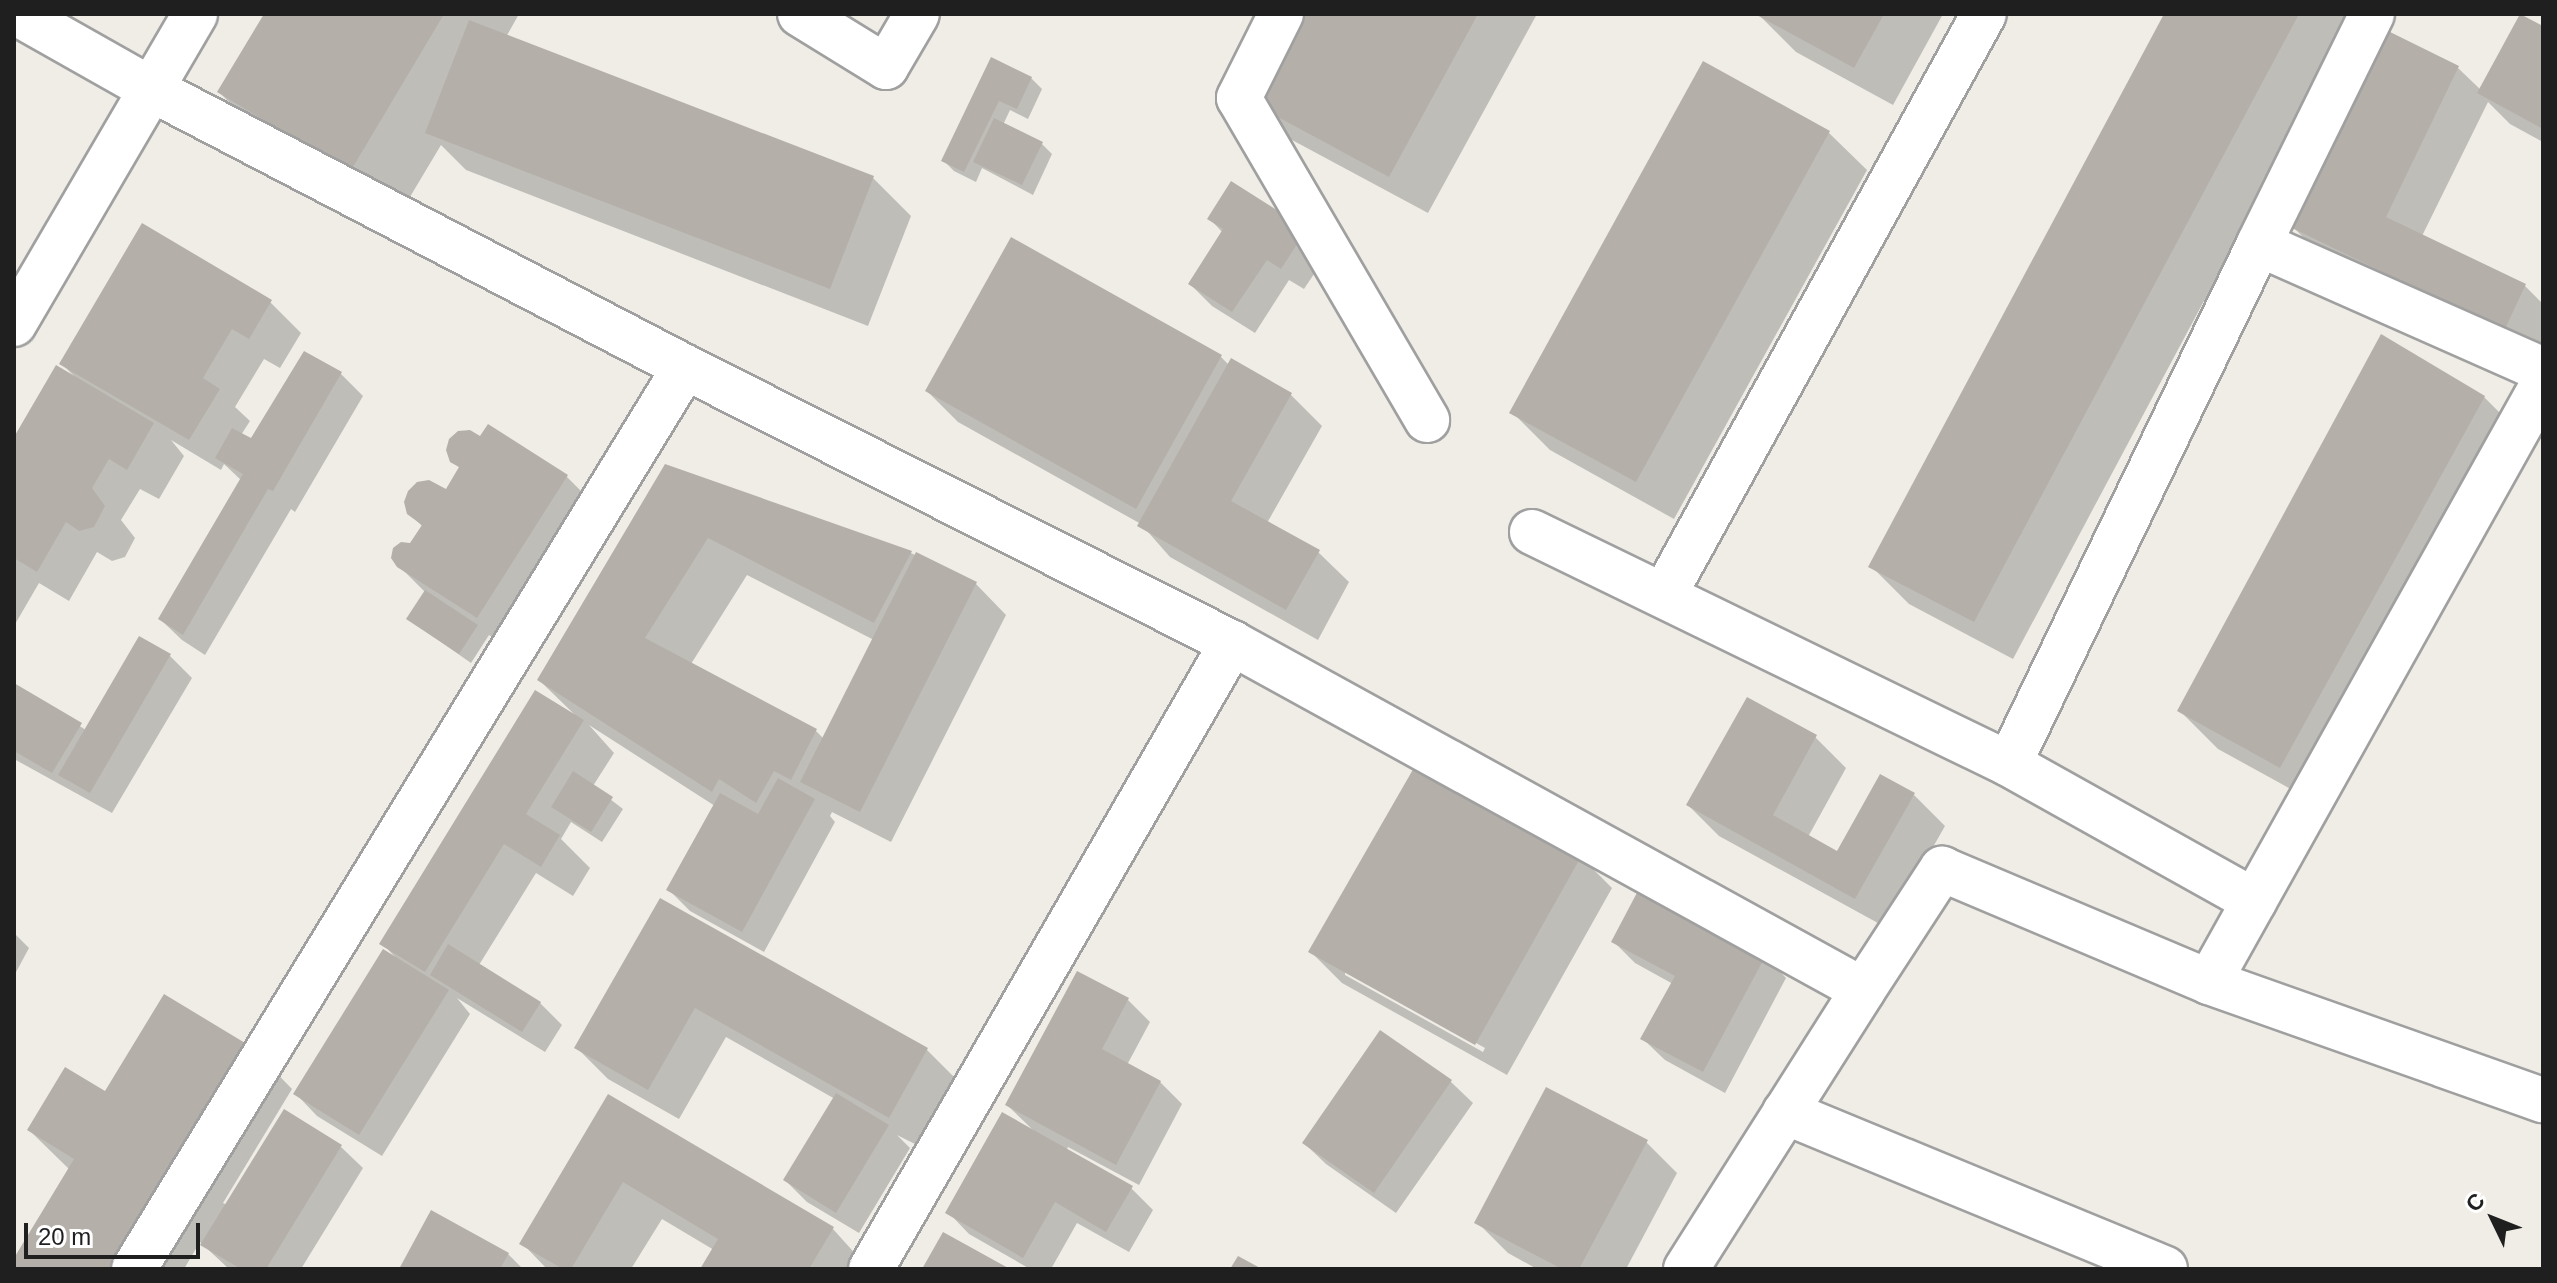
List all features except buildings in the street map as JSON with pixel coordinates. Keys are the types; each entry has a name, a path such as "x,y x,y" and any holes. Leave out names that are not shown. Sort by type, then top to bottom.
{"street":[{"path":"18,14 149,88 685,367 1232,643 1863,990"},
{"path":"14,324 149,88 195,14"},
{"path":"800,14 886,67 917,14"},
{"path":"1281,14 1239,98 1427,420"},
{"path":"1664,595 1984,14"},
{"path":"2009,764 2372,14"},
{"path":"2259,244 2543,370"},
{"path":"134,1269 685,367"},
{"path":"2209,982 2543,384"},
{"path":"1532,532 2009,764 2254,901"},
{"path":"871,1269 1232,643"},
{"path":"1686,1269 1942,869 2209,982 2543,1100"},
{"path":"1785,1112 2165,1269"}]}
